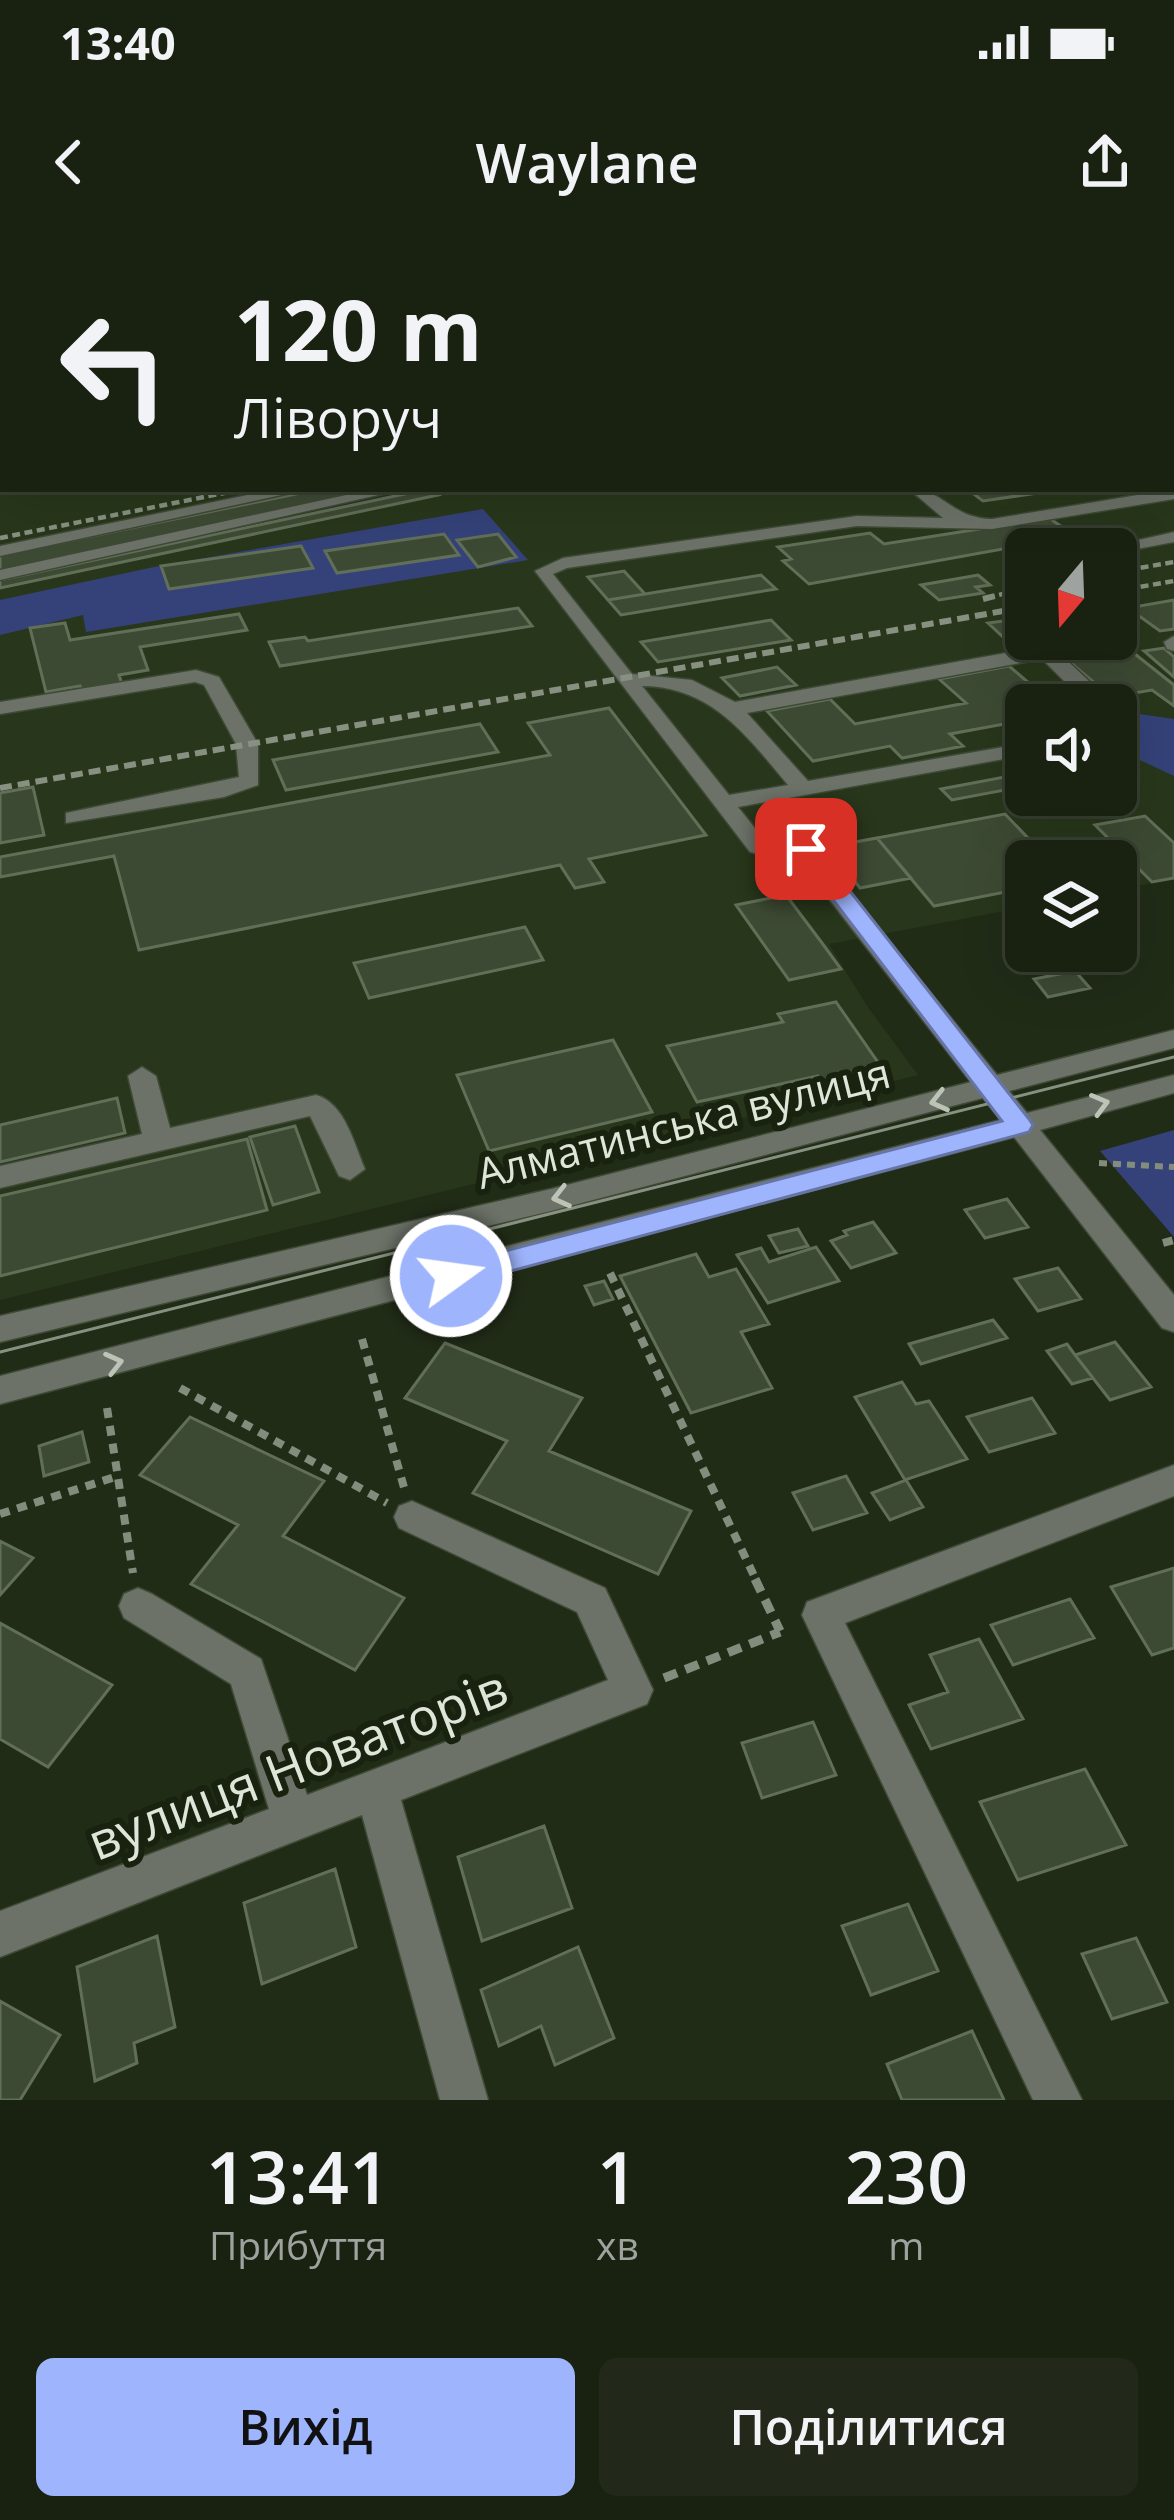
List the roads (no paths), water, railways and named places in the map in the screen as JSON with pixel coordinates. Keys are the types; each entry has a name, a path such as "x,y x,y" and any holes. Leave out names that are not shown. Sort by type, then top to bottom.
{"street":[{"path":"0,550 286,492"},
{"path":"0,575 383,492"},
{"path":"921,492 962,524"},
{"path":"758,847 544,571 563,563 857,521 992,524 1174,494"},
{"path":"1137,544 1174,537"},
{"path":"733,709 1005,655"},
{"path":"1063,660 1084,684"},
{"path":"0,709 196,676 212,681 247,744 250,780 224,790 74,818"},
{"path":"625,680 685,681 733,709 803,789"},
{"path":"723,803 1005,753"},
{"path":"798,844 1174,1319"},
{"name":"Алматинська вулиця","path":"0,1329 551,1200 1174,1039"},
{"path":"142,1076 158,1140"},
{"name":"Алматинська вулиця","path":"0,1390 1174,1084"},
{"path":"0,1178 316,1105 326,1114 350,1169"},
{"path":"1058,2100 801,1623 1174,1480"},
{"name":"вулиця Новаторів","path":"0,1934 633,1690 591,1600 412,1517"},
{"path":"138,1606 248,1672 295,1822"},
{"path":"377,1792 464,2100"}],"tram line":[{"path":"0,1352 1174,1057"}],"railway":[{"path":"0,538 229,492"},
{"path":"1137,568 1174,562"},
{"path":"1137,587 1174,581"},
{"path":"987,598 1005,593"},
{"path":"987,598 999,595"},
{"path":"983,599 987,598"},
{"path":"0,788 1005,611"}]}
